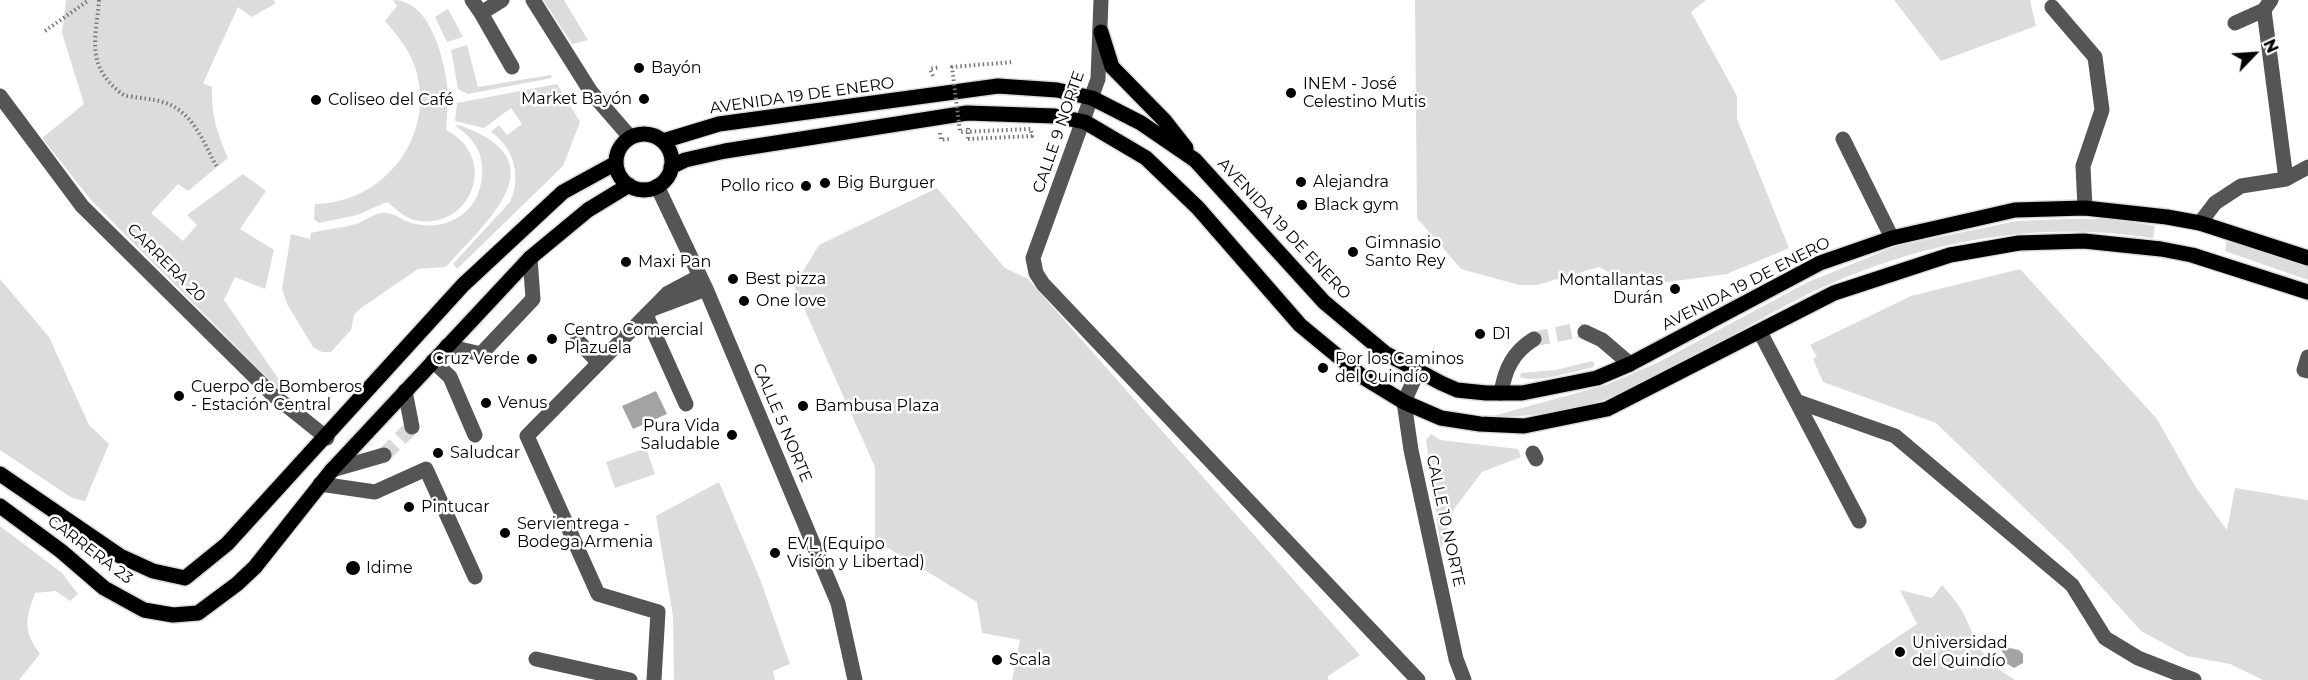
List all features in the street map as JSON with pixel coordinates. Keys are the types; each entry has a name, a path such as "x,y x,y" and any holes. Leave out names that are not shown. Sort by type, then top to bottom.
{"main road":[{"path":"1101,32 1112,67 1164,120 1195,160"},
{"name":"AVENIDA 19 DE ENERO","path":"663,141 719,124 998,87 1057,90 1092,98 1141,123 1195,160 1324,302 1385,353 1457,390 1522,393 1597,378 1630,364 1820,263 1892,238 2015,210 2085,208 2200,223 2308,258"},
{"path":"671,167 685,160 725,151 967,113 1055,116 1085,122 1146,158 1198,208 1300,325 1363,377 1404,402 1441,418 1480,424 1524,426 1607,409 1834,293 1950,255 2019,243 2084,241 2161,249 2192,255 2308,292"},
{"path":"647,134 663,141 670,154 671,167 664,181 657,186 643,189 629,185 621,177 616,163 620,148 630,137 647,134"},
{"path":"327,438 463,285 563,192 616,163"},
{"path":"320,484 530,258 588,210 629,185"},
{"name":"CARRERA 23","path":"0,474 120,556 153,571 185,578 227,544 327,438"},
{"name":"CARRERA 23","path":"0,506 61,551 104,588 144,610 173,615 198,613 237,584 272,548 320,484"}],"street":[{"path":"502,0 477,6 512,67"},
{"path":"533,0 591,92 630,137"},
{"name":"CALLE 9 NORTE","path":"1101,0 1098,79 1085,122 1033,258 1036,273 1050,292 1418,680"},
{"path":"2235,23 2267,5 2286,179"},
{"path":"2052,7 2095,57 2102,110 2083,166 2085,208"},
{"name":"CARRERA 20","path":"0,96 82,206 273,394 327,438"},
{"path":"1843,139 1892,238"},
{"path":"2200,223 2215,203 2241,186 2286,179 2308,168"},
{"name":"CALLE 5 NORTE","path":"657,186 703,283 838,603 855,680"},
{"path":"447,346 481,354 533,299 530,258"},
{"path":"654,680 658,612 598,594 527,436 649,312 703,283"},
{"path":"649,312 686,404"},
{"path":"1585,332 1602,340 1630,364"},
{"path":"1760,332 1859,520"},
{"path":"1501,393 1513,357 1519,348 1534,339"},
{"path":"577,340 599,363"},
{"path":"2308,357 2304,370 2308,371"},
{"path":"433,361 450,377 475,435"},
{"path":"1404,402 1418,371"},
{"path":"405,391 412,427"},
{"path":"1796,401 1895,436 2072,585 2105,638 2138,658 2194,680"},
{"name":"CALLE 10 NORTE","path":"1404,402 1411,450 1453,647 1464,680"},
{"path":"332,470 384,455"},
{"path":"320,484 375,492 426,469 475,577"},
{"path":"536,659 630,680"}],"path":[{"path":"45,31 89,0"},
{"path":"99,0 94,57 101,72 124,96 165,102 180,111 195,125 217,167"},
{"path":"968,139 1032,136 1031,129 960,132 951,67 1013,62"},
{"path":"940,67 930,69 931,76 941,76"}],"shaded area":[{"path":"66,0 273,0 276,3 252,17 238,7 203,83 212,87 216,124 228,158 188,191 178,184 151,213 183,241 197,225 187,215 243,174 266,191 240,229 274,250 265,289 235,277 224,300 282,384 277,388 91,200 42,138 84,104 62,33"},
{"path":"393,0 405,2 416,9 425,19 438,44 448,89 446,130 463,142 472,158 475,174 472,190 463,205 450,215 434,221 410,219 387,202 357,215 319,223 314,219 315,204 340,201 363,192 383,178 400,161 411,140 418,117 420,92 415,67 409,54 385,21 397,6"},
{"path":"543,0 564,0 588,40 572,44"},
{"path":"1415,0 1706,0 1691,12 1737,96 1737,119 1789,248 1727,274 1646,285 1632,285 1599,267 1537,285 1519,285 1461,269 1417,218"},
{"path":"1894,0 2030,0 2036,26 1941,61"},
{"path":"448,9 463,37 447,42 435,17"},
{"path":"467,45 478,87 551,75 552,78 468,94 458,89 451,50"},
{"path":"557,84 580,122 563,166 457,269 453,264 510,202 514,192 514,163 505,146 491,132 499,125 507,135 522,124 511,108 484,128 455,121 457,103"},
{"path":"459,125 489,139 506,156 511,173 506,192 495,210 446,267 418,269 361,308 354,315 351,330 331,352 322,352 313,347 287,304 282,289 291,234 310,239 311,233 356,224 381,213 390,214 411,223 428,225 451,221 461,216 476,199 480,188 482,167 476,146 455,126"},
{"path":"937,188 1005,268 1028,279 1360,655 1328,676 1328,680 1012,680 1020,640 982,633 977,602 875,540 875,467 794,286 819,245"},
{"path":"2116,219 2155,226 2153,238 2065,231 2021,234 1978,239 1892,260 1810,293 1664,373 1614,396 1584,406 1552,412 1489,417 1606,385 1659,362 1806,283 1896,246 2017,221"},
{"path":"2227,239 2308,266 2308,280 2225,251"},
{"path":"2020,269 2157,419 2195,486 2227,530 2235,488 2308,500 2308,680 2263,680 2230,664 2187,656 2141,631 2068,550 1936,423 1823,382 1813,359 1817,357 1810,345 1911,296"},
{"path":"0,279 49,337 89,425 109,444 85,501 72,498 0,450"},
{"path":"1592,361 1595,364 1593,367 1566,374 1535,379 1520,377 1521,373 1556,370"},
{"path":"656,391 667,414 633,429 622,406"},
{"path":"1431,434 1440,440 1518,449 1521,457 1482,472 1454,509 1441,549 1426,440"},
{"path":"646,448 655,474 615,488 606,462"},
{"path":"719,482 760,579 790,664 773,671 775,680 674,680 673,616 656,516"},
{"path":"0,526 62,573 78,594 70,601 56,591 35,593 27,625 34,646 40,654 19,680 0,680"},
{"path":"1942,585 1960,608 1987,658 2015,680 1834,680 1917,624 1900,590 1932,598"},
{"path":"2004,641 2009,648 2019,650 2023,654 2023,663 2014,668 2006,663 2005,655 1997,646"}],"tunnel":[{"path":"1534,339 1578,330 1585,332"},
{"path":"384,455 412,427"}],"place":[{"name":"Bayón","path":"639,68"},
{"name":"INEM - José Celestino Mutis","path":"1291,93"},
{"name":"Market Bayón","path":"644,99"},
{"name":"Coliseo del Café","path":"316,100"},
{"name":"Alejandra","path":"1301,182"},
{"name":"Big Burguer","path":"825,183"},
{"name":"Pollo rico","path":"806,186"},
{"name":"Black gym","path":"1302,205"},
{"name":"Gimnasio Santo Rey","path":"1353,252"},
{"name":"Maxi Pan","path":"626,262"},
{"name":"Best pizza","path":"733,279"},
{"name":"Montallantas Durán","path":"1675,289"},
{"name":"One love","path":"744,301"},
{"name":"D1","path":"1480,334"},
{"name":"Centro Comercial Plazuela","path":"552,339"},
{"name":"Cruz Verde","path":"532,359"},
{"name":"Por los Caminos del Quindío","path":"1323,368"},
{"name":"Cuerpo de Bomberos - Estación Central","path":"179,396"},
{"name":"Venus","path":"486,403"},
{"name":"Bambusa Plaza","path":"803,406"},
{"name":"Pura Vida Saludable","path":"732,435"},
{"name":"Saludcar","path":"438,453"},
{"name":"Pintucar","path":"409,507"},
{"name":"Servientrega - Bodega Armenia","path":"505,533"},
{"name":"EVL (Equipo Visión y Libertad)","path":"775,553"},
{"name":"Idime","path":"353,568"},
{"name":"Universidad del Quindío","path":"1900,652"},
{"name":"Scala","path":"997,660"}]}
